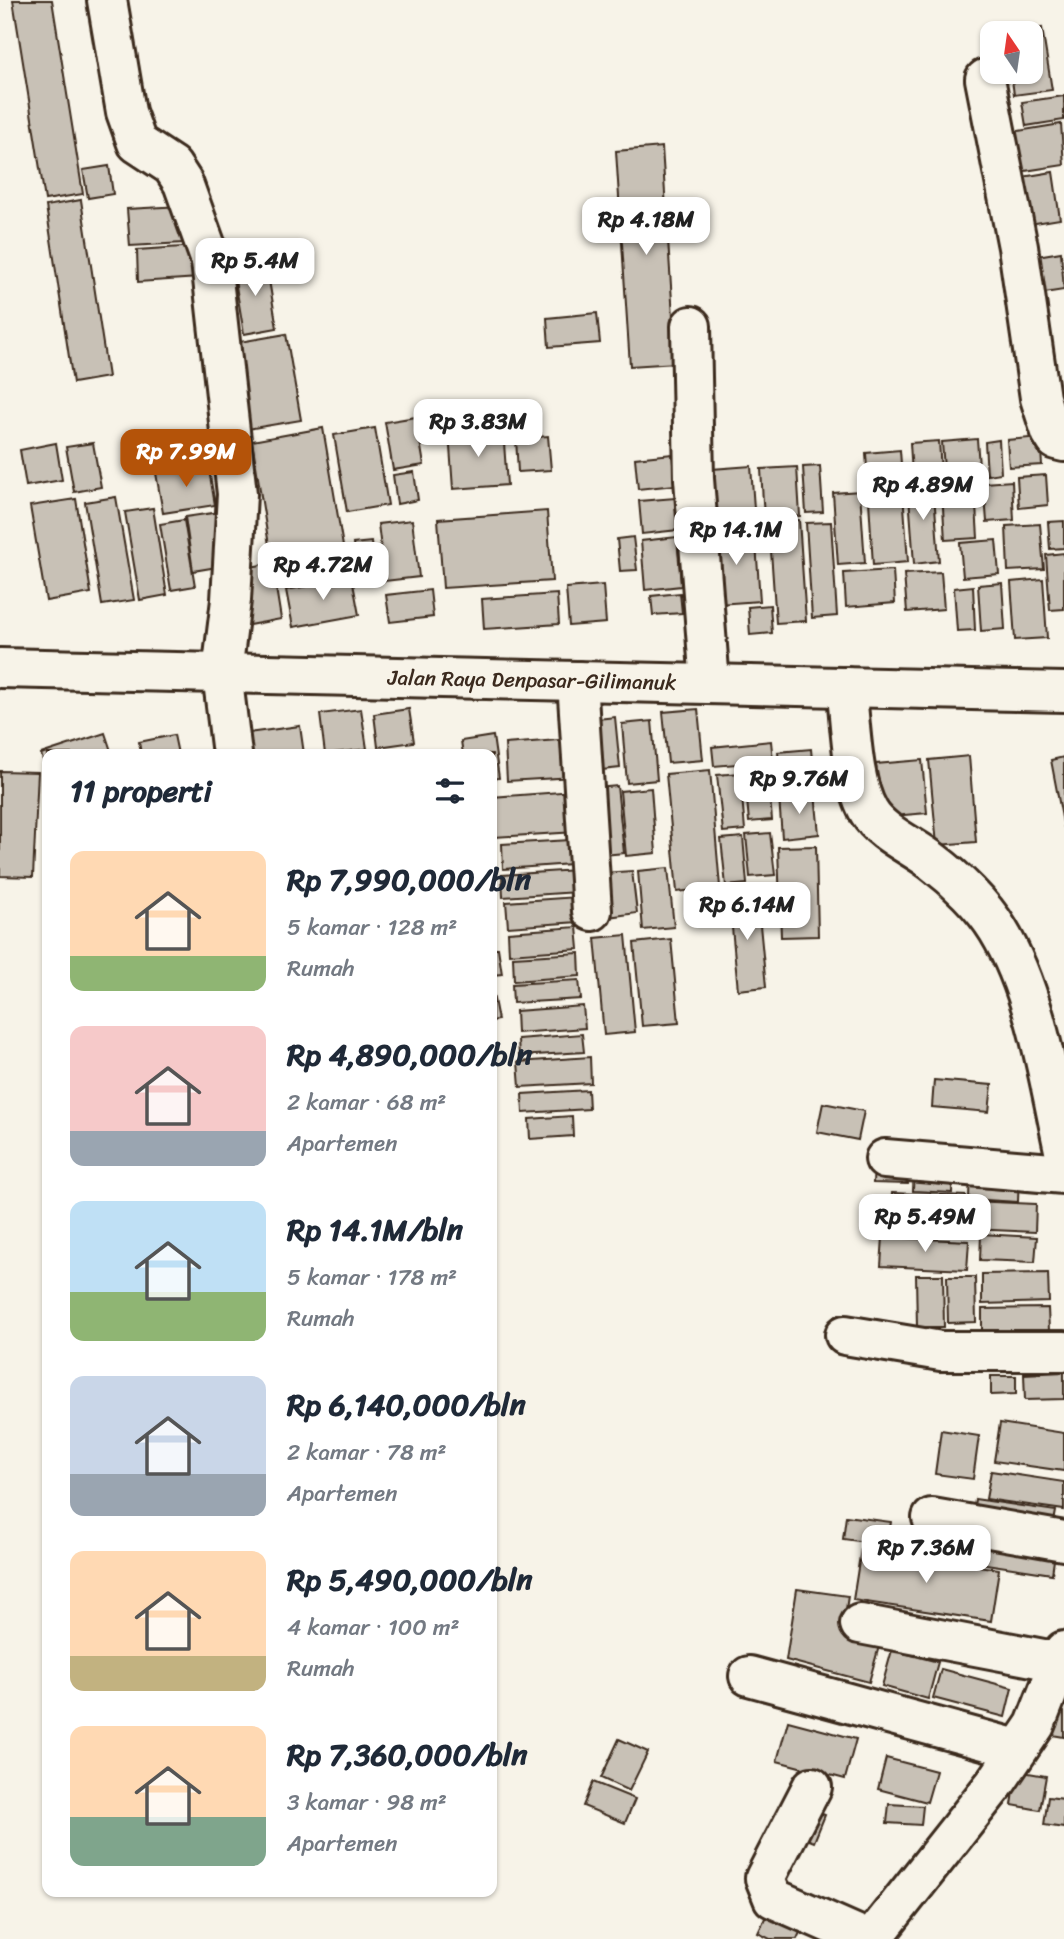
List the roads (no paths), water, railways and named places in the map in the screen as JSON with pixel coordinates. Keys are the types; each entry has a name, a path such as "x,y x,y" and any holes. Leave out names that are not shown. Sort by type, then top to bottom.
{"main road":[{"path":"107,0 126,112 137,143 172,166 183,183 211,261 237,494 231,600 222,673 231,749"},
{"path":"986,84 1018,247 1040,398 1051,432 1056,440 1064,442"},
{"path":"691,326 694,480 710,684"},
{"name":"Jalan Raya Denpasar-Gilimanuk","path":"0,668 1064,692"},
{"path":"577,681 592,911"},
{"path":"846,687 860,792 868,812 879,824 934,862 972,900 998,930 1011,956 1035,1023 1064,1150"},
{"path":"885,1160 1064,1174"},
{"path":"845,1335 941,1352 1064,1351"},
{"path":"932,1518 1064,1541"},
{"path":"860,1624 1062,1657 1054,1705 1035,1725 912,1892 872,1939"},
{"path":"749,1676 1017,1749"},
{"path":"812,1787 765,1878 767,1889 773,1898 866,1939"}]}
